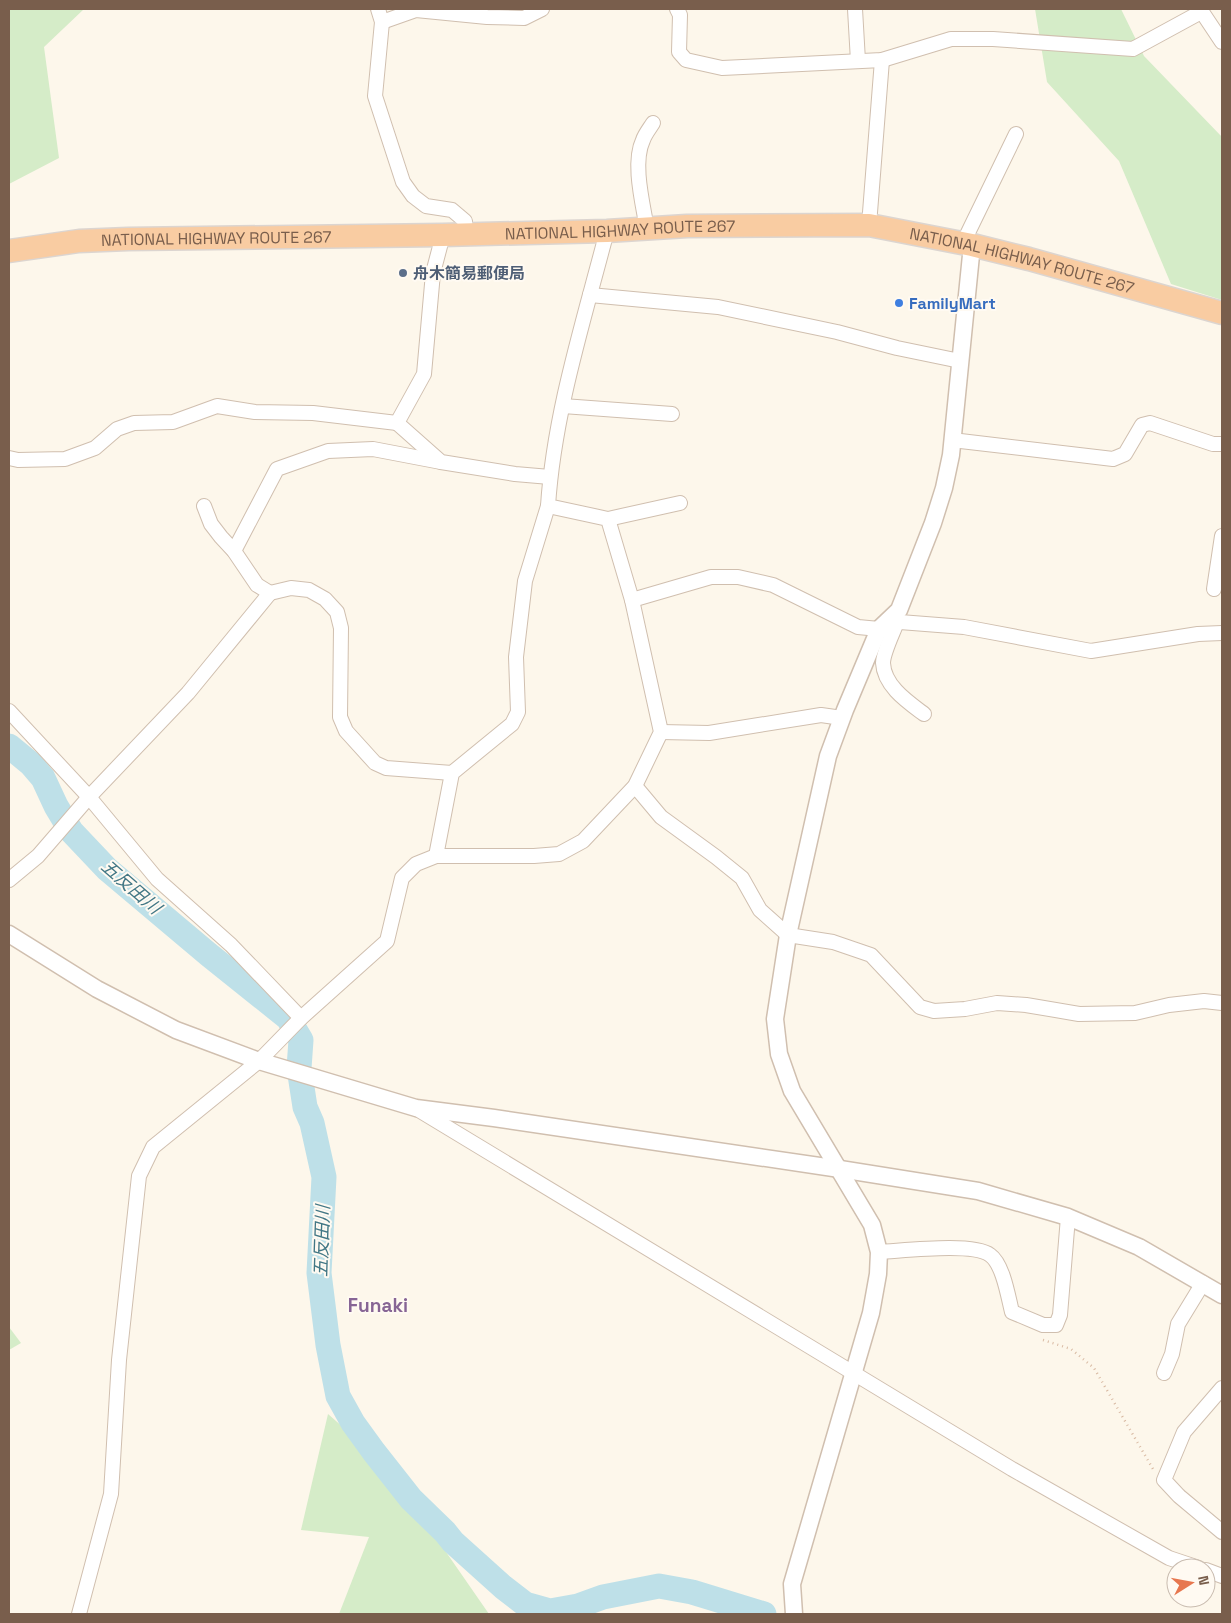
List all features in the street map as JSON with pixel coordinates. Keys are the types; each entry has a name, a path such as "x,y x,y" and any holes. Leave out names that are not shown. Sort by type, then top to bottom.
{"highway":[{"name":"NATIONAL HIGHWAY ROUTE 267","path":"9,251 79,241 466,235 607,231 687,226 869,225 967,244 1029,259 1222,313"}],"street":[{"path":"466,235 465,221 452,210 426,206 413,196 403,182 375,96 380,15 416,10 487,17 524,18 542,9"},
{"path":"677,9 680,14 679,52 686,60 722,68 882,60 951,39 993,39 1133,49 1200,10 1222,42"},
{"path":"855,9 858,61"},
{"path":"869,225 882,60"},
{"path":"647,228 640,186 638,157 642,140 653,123"},
{"path":"794,1614 792,1584 870,1313 878,1274 879,1252 872,1225 792,1091 780,1054 775,1019 788,935 828,756 842,718 888,624 899,610 933,523 944,488 952,440 960,361 967,244 1016,134"},
{"path":"436,856 452,773 512,724 518,712 516,657 525,580 548,506 550,477 574,349 607,231"},
{"path":"397,423 424,374 433,273 443,235"},
{"path":"590,296 718,307 837,332 897,348 960,361"},
{"path":"9,458 18,460 65,459 95,448 117,429 134,423 173,422 217,406 255,412 314,413 397,423 441,462"},
{"path":"564,406 672,414"},
{"path":"952,440 1112,459 1125,454 1142,425 1150,423 1213,444 1222,444"},
{"path":"234,552 277,469 328,451 373,450 515,474 550,477"},
{"path":"548,506 608,519 680,502"},
{"path":"204,506 211,524 234,552 257,585 270,593"},
{"path":"79,1614 111,1494 119,1360 139,1176 153,1146 259,1061 301,1018 387,942 402,878 416,864 436,856 534,856 559,854 583,841 635,786 661,732 632,600 608,519"},
{"path":"1214,589 1222,536"},
{"path":"632,600 711,577 738,577 773,585 858,627 888,624 964,627 1091,651 1198,634 1222,633"},
{"path":"9,880 38,856 89,798 188,693 270,593 291,588 309,590 325,600 338,612 341,628 340,716 346,731 376,763 386,768 452,773"},
{"path":"888,624 883,662 885,674 901,696 924,714"},
{"path":"9,711 89,798 157,879 231,945 301,1018"},
{"path":"661,732 709,733 821,715 842,718"},
{"path":"635,786 661,817 742,878 760,910 788,935 834,942 871,955 920,1007 934,1012 998,1003 1026,1005 1079,1014 1135,1013 1169,1005 1204,1001 1222,1003"},
{"path":"9,934 97,990 176,1030 259,1061 416,1108 840,1169 978,1192 1068,1217 1139,1247 1222,1295"},
{"path":"416,1108 1037,1484 1170,1558"},
{"path":"879,1252 970,1248 990,1255 1000,1269 1012,1312 1043,1324 1056,1325 1060,1315 1068,1217"},
{"path":"1164,1373 1172,1354 1178,1324 1203,1283"},
{"path":"1222,1388 1184,1432 1164,1480 1222,1532"}],"path":[{"path":"1036,1337 1071,1349 1094,1368 1153,1469 1164,1480"}],"green space":[{"path":"9,9 84,9 44,47 59,158 9,184"},
{"path":"1035,9 1121,9 1144,56 1222,137 1222,300 1171,284 1119,161 1047,82"},
{"path":"9,1327 21,1343 9,1350"},
{"path":"328,1414 385,1464 489,1614 339,1614 369,1537 301,1530"}],"waterway":[{"name":"五反田川","path":"9,746 31,764 43,778 56,806 71,831 107,869 288,1018 301,1040 299,1068 305,1107 312,1123 324,1177 319,1273 328,1345 338,1396 353,1423 411,1499 453,1542 525,1604 550,1611 578,1606 603,1597 659,1586 692,1592 764,1614"}],"place":[{"name":"舟木簡易郵便局","path":"403,273"},
{"name":"FamilyMart","path":"899,303"}],"district":[{"name":"Funaki","path":"378,1305"}]}
